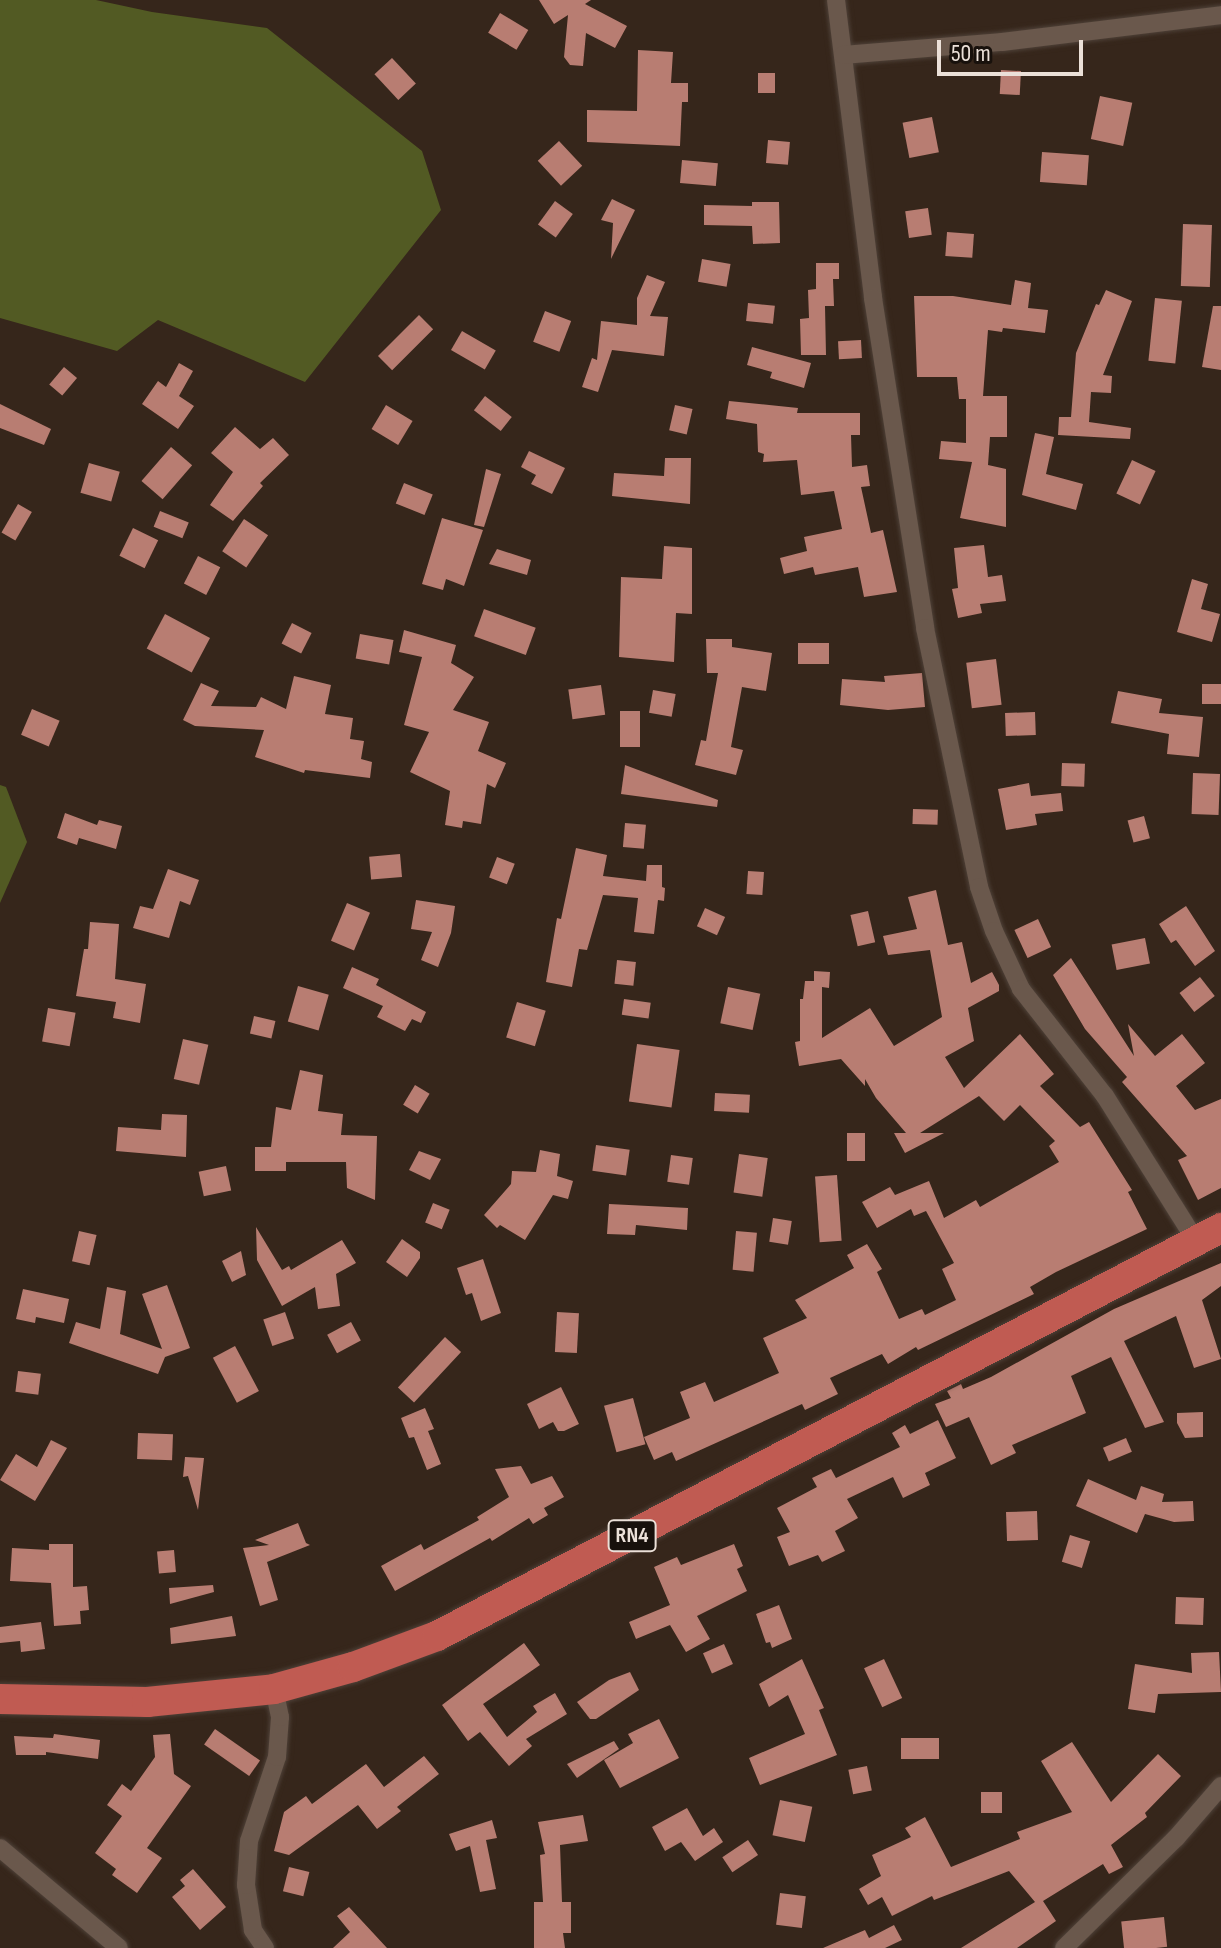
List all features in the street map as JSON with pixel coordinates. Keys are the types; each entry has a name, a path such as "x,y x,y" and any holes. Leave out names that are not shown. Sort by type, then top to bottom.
{"highway":[{"name":"RN4","path":"0,1699 147,1702 274,1689 353,1667 437,1636 1208,1235"}],"street":[{"path":"836,0 873,298 922,612 979,887 994,931 1021,989 1208,1235"},
{"path":"843,55 1002,42 1221,15"},
{"path":"265,1948 253,1930 246,1885 249,1841 277,1757 280,1717 274,1689"},
{"path":"1064,1948 1176,1838 1221,1786"},
{"path":"0,1848 119,1948"}],"green space":[{"path":"0,0 96,0 152,12 267,28 422,151 441,210 305,382 158,320 117,351 0,318"},
{"path":"0,785 6,787 27,842 0,903"}],"building":[{"path":"539,0 591,0 585,4 627,26 615,48 586,33 583,66 570,65 564,57 568,15 554,24"},
{"path":"500,13 528,30 516,50 488,33"},
{"path":"638,50 673,52 671,83 688,83 688,102 682,102 680,146 587,142 587,110 637,111"},
{"path":"392,58 416,84 398,100 374,74"},
{"path":"1001,70 1021,71 1020,95 1000,94"},
{"path":"758,73 775,73 775,93 758,93"},
{"path":"1100,96 1132,103 1123,146 1091,139"},
{"path":"932,117 939,152 909,158 903,123"},
{"path":"768,140 790,142 788,165 766,163"},
{"path":"559,141 582,166 561,186 538,161"},
{"path":"1042,152 1089,155 1087,185 1040,182"},
{"path":"682,160 718,163 716,186 680,183"},
{"path":"612,199 635,210 611,259 613,223 601,220"},
{"path":"555,201 573,214 556,237 538,224"},
{"path":"752,202 779,202 780,243 753,244 752,226 704,225 704,205 752,206"},
{"path":"928,208 932,235 909,238 905,211"},
{"path":"1183,224 1212,225 1210,287 1181,286"},
{"path":"947,232 974,234 972,258 945,256"},
{"path":"702,259 731,264 727,287 698,282"},
{"path":"816,263 839,263 839,279 833,279 834,306 825,306 826,355 801,355 800,319 809,318 808,290 816,289"},
{"path":"647,275 665,282 650,316 668,317 664,356 612,350 598,392 582,387 592,358 597,360 601,321 637,325 637,298"},
{"path":"1015,280 1031,283 1028,308 1048,310 1045,333 1003,328 1002,332 988,330 983,396 1007,396 1007,437 990,437 988,465 1006,469 1006,527 960,518 972,462 939,459 941,441 966,443 966,399 959,399 957,377 917,377 914,296 953,296 1011,305"},
{"path":"1106,290 1132,301 1103,375 1112,376 1111,393 1091,392 1089,422 1131,428 1130,439 1058,435 1059,417 1071,417 1076,353 1096,304 1099,305"},
{"path":"1155,298 1182,301 1175,363 1148,361"},
{"path":"748,303 775,306 773,324 746,321"},
{"path":"1213,306 1221,306 1221,370 1202,367"},
{"path":"545,311 571,321 559,352 533,342"},
{"path":"419,315 433,329 392,370 378,356"},
{"path":"462,331 496,350 485,370 451,350"},
{"path":"861,340 862,358 839,359 838,341"},
{"path":"752,347 811,363 804,388 770,378 772,372 747,365"},
{"path":"179,363 193,371 179,396 194,406 178,429 142,404 158,381 166,387"},
{"path":"64,367 77,378 62,396 49,385"},
{"path":"485,396 512,417 501,431 474,410"},
{"path":"729,401 798,408 797,413 860,413 860,435 851,435 852,467 867,465 870,486 861,487 871,533 883,530 897,592 864,597 858,567 815,575 813,567 784,574 780,558 807,551 804,537 842,529 834,491 801,495 797,460 763,462 764,454 758,452 757,424 726,419"},
{"path":"0,404 51,429 44,445 0,428"},
{"path":"386,405 413,421 398,445 372,429"},
{"path":"675,405 693,409 687,434 669,430"},
{"path":"235,427 260,449 273,438 289,455 260,483 263,486 233,521 210,505 233,472 211,453"},
{"path":"1035,433 1054,437 1046,474 1083,484 1076,510 1022,495"},
{"path":"171,447 192,465 163,499 141,481"},
{"path":"529,451 565,468 552,494 531,484 536,475 521,467"},
{"path":"665,458 691,458 690,504 612,496 614,473 664,476"},
{"path":"1132,460 1156,471 1140,505 1116,494"},
{"path":"89,463 120,472 111,502 80,493"},
{"path":"486,469 501,474 484,527 474,525"},
{"path":"404,483 433,495 425,515 396,503"},
{"path":"18,504 32,512 15,541 2,533"},
{"path":"160,511 189,523 182,538 154,527"},
{"path":"442,518 483,530 464,586 446,579 443,590 422,584"},
{"path":"244,519 268,535 246,568 222,551"},
{"path":"133,528 158,540 145,568 119,556"},
{"path":"984,545 988,577 1002,575 1006,601 980,604 982,613 958,618 952,589 958,588 954,548"},
{"path":"664,546 692,548 692,614 676,613 674,662 619,657 621,577 662,579"},
{"path":"497,549 531,560 527,575 489,564"},
{"path":"198,556 220,567 206,595 184,584"},
{"path":"1192,579 1208,584 1201,609 1220,614 1212,642 1177,632"},
{"path":"484,609 536,628 526,655 474,636"},
{"path":"165,614 210,638 192,672 147,648"},
{"path":"292,623 312,633 301,653 282,643"},
{"path":"404,630 456,645 451,663 474,677 453,710 489,722 478,751 506,763 495,788 487,784 481,824 463,821 462,828 445,825 450,791 410,772 429,732 404,725 422,657 399,652"},
{"path":"360,634 393,640 389,665 356,659"},
{"path":"706,639 732,639 732,647 772,653 766,691 742,687 731,747 743,750 736,775 695,765 701,740 706,741 718,673 707,673"},
{"path":"798,643 829,643 829,664 798,664"},
{"path":"996,659 1002,705 972,708 966,663"},
{"path":"922,673 925,707 888,710 840,705 842,679 885,682 884,676"},
{"path":"294,676 331,685 325,714 353,718 350,739 364,741 361,759 372,762 370,778 305,770 304,773 255,757 264,730 195,726 183,720 201,683 219,691 211,706 256,707 261,697 286,709"},
{"path":"1202,684 1221,684 1221,704 1202,704"},
{"path":"601,685 605,715 572,719 568,690"},
{"path":"653,690 676,694 672,717 649,713"},
{"path":"1118,691 1162,699 1159,713 1203,717 1199,757 1167,754 1169,734 1111,723"},
{"path":"32,709 60,721 49,746 21,735"},
{"path":"620,711 640,711 640,747 620,747"},
{"path":"1035,712 1036,735 1006,736 1005,713"},
{"path":"1062,763 1085,764 1084,787 1061,786"},
{"path":"625,765 718,800 717,807 621,794"},
{"path":"1193,773 1220,774 1219,815 1192,814"},
{"path":"1029,783 1031,796 1061,793 1063,811 1035,814 1037,825 1006,830 998,789"},
{"path":"913,809 938,810 937,825 912,824"},
{"path":"65,813 97,825 99,820 122,826 116,849 79,838 77,845 57,838"},
{"path":"1144,816 1150,838 1134,843 1128,820"},
{"path":"625,823 646,825 644,849 623,847"},
{"path":"576,848 607,855 603,876 646,881 647,865 662,865 662,887 665,888 664,901 658,900 654,934 634,932 638,898 603,895 587,950 579,949 572,987 546,982 557,918 561,919"},
{"path":"400,854 402,877 371,880 369,857"},
{"path":"497,857 515,864 507,884 489,878"},
{"path":"168,869 199,880 190,905 180,901 169,938 133,928 140,906 153,909"},
{"path":"748,871 764,872 762,895 746,894"},
{"path":"936,890 948,945 962,942 971,983 992,972 999,985 999,991 968,1008 974,1041 945,1057 964,1088 1020,1034 1054,1074 1040,1086 1080,1127 1089,1122 1132,1190 1128,1192 1147,1229 1056,1272 1030,1287 1034,1294 918,1350 916,1347 888,1364 882,1354 830,1378 838,1394 805,1410 802,1404 676,1461 672,1452 654,1460 644,1437 690,1418 680,1392 705,1382 714,1402 779,1373 763,1338 807,1318 795,1300 854,1268 847,1255 867,1244 882,1269 877,1272 899,1319 922,1309 925,1315 956,1300 942,1269 954,1263 926,1211 914,1216 911,1209 877,1228 862,1202 890,1187 895,1195 929,1181 944,1218 976,1200 980,1207 1059,1162 1049,1146 1055,1141 1020,1105 1004,1121 979,1096 920,1133 944,1133 905,1153 894,1133 906,1133 876,1098 865,1079 865,1086 841,1059 799,1066 795,1042 800,1041 800,999 803,999 805,981 814,981 814,971 830,972 829,988 822,987 822,1038 870,1008 894,1046 942,1017 930,950 888,955 883,936 917,929 908,897"},
{"path":"416,900 455,906 451,933 438,967 421,960 432,932 411,929"},
{"path":"347,903 370,913 354,951 331,941"},
{"path":"1186,906 1215,951 1195,966 1176,940 1171,943 1159,924"},
{"path":"705,908 725,917 717,935 697,926"},
{"path":"868,911 875,942 858,946 850,915"},
{"path":"1038,919 1051,947 1028,958 1014,930"},
{"path":"90,922 119,924 115,979 146,984 140,1023 113,1018 116,1002 76,996 84,949 88,949"},
{"path":"1145,938 1150,964 1117,970 1112,944"},
{"path":"1071,958 1134,1056 1128,1024 1155,1056 1182,1034 1205,1063 1176,1086 1195,1110 1221,1099 1221,1188 1198,1200 1178,1160 1187,1156 1122,1082 1127,1077 1085,1029 1053,975"},
{"path":"617,960 636,962 633,986 614,984"},
{"path":"352,967 379,979 376,985 426,1012 421,1023 412,1019 405,1031 377,1017 383,1006 343,988"},
{"path":"1200,977 1215,996 1194,1012 1180,993"},
{"path":"298,986 329,995 319,1030 288,1022"},
{"path":"728,987 760,994 753,1030 720,1023"},
{"path":"624,999 651,1003 649,1019 622,1015"},
{"path":"517,1002 546,1011 535,1046 506,1037"},
{"path":"48,1008 76,1013 70,1046 42,1041"},
{"path":"254,1016 275,1021 271,1038 250,1034"},
{"path":"183,1039 208,1045 199,1085 174,1079"},
{"path":"637,1044 680,1050 672,1107 629,1101"},
{"path":"300,1070 323,1075 318,1111 343,1114 341,1135 377,1136 375,1200 347,1188 346,1162 286,1162 286,1171 255,1171 255,1147 271,1147 276,1107 291,1110"},
{"path":"415,1085 430,1094 418,1113 403,1105"},
{"path":"715,1093 750,1095 749,1113 714,1111"},
{"path":"162,1114 187,1115 186,1157 116,1151 118,1127 161,1130"},
{"path":"847,1133 865,1133 865,1161 847,1161"},
{"path":"596,1145 630,1150 626,1175 592,1171"},
{"path":"540,1150 560,1154 557,1176 573,1181 568,1199 553,1195 525,1240 500,1225 497,1228 484,1215 511,1184 512,1171 536,1172"},
{"path":"419,1151 441,1159 430,1180 409,1170"},
{"path":"739,1154 768,1158 762,1197 734,1193"},
{"path":"671,1155 693,1158 689,1185 667,1182"},
{"path":"226,1166 231,1190 204,1196 199,1172"},
{"path":"837,1175 842,1241 820,1242 815,1177"},
{"path":"433,1203 450,1210 442,1229 425,1222"},
{"path":"609,1204 688,1208 687,1230 636,1225 635,1235 607,1234"},
{"path":"773,1218 792,1221 788,1245 769,1242"},
{"path":"256,1227 282,1270 289,1266 291,1270 342,1240 356,1263 336,1274 340,1306 318,1309 315,1287 282,1306 257,1260"},
{"path":"79,1231 97,1235 90,1265 72,1261"},
{"path":"736,1231 757,1233 754,1272 733,1270"},
{"path":"402,1239 420,1252 420,1258 407,1277 386,1262"},
{"path":"241,1251 246,1275 232,1282 222,1261"},
{"path":"483,1259 501,1313 481,1321 472,1293 466,1295 457,1268"},
{"path":"1221,1263 1221,1286 1202,1300 1221,1359 1194,1368 1176,1316 1124,1341 1164,1422 1145,1428 1111,1357 1071,1376 1086,1413 1012,1445 1016,1453 991,1465 969,1417 946,1427 935,1404 951,1398 947,1391 961,1384 963,1389 991,1377 1114,1309"},
{"path":"167,1285 190,1348 165,1357 158,1374 69,1343 76,1322 100,1329 107,1287 126,1291 120,1334 162,1349 142,1294"},
{"path":"23,1289 69,1299 64,1323 36,1317 35,1323 16,1319"},
{"path":"285,1312 294,1338 272,1346 263,1319"},
{"path":"557,1312 579,1313 577,1353 555,1352"},
{"path":"351,1322 361,1341 337,1353 327,1335"},
{"path":"445,1337 461,1352 414,1402 398,1387"},
{"path":"235,1346 259,1391 237,1403 213,1358"},
{"path":"18,1371 41,1374 38,1395 15,1392"},
{"path":"561,1387 579,1424 558,1431 553,1422 539,1429 527,1404"},
{"path":"633,1398 645,1444 616,1452 604,1406"},
{"path":"425,1408 434,1429 428,1431 441,1464 427,1470 414,1437 409,1438 401,1418"},
{"path":"1203,1412 1203,1437 1185,1438 1177,1423 1177,1413"},
{"path":"938,1420 956,1458 925,1473 930,1485 903,1498 893,1477 847,1499 858,1518 835,1531 845,1551 822,1562 818,1555 789,1566 777,1537 790,1532 777,1508 817,1487 812,1478 831,1469 836,1478 900,1447 892,1433 905,1425 910,1434"},
{"path":"138,1433 173,1434 172,1460 137,1459"},
{"path":"1126,1438 1132,1452 1109,1462 1103,1448"},
{"path":"51,1440 67,1448 35,1501 0,1480 16,1454 37,1467"},
{"path":"185,1457 204,1458 198,1510 188,1476 183,1477"},
{"path":"521,1466 531,1484 552,1476 564,1497 544,1508 548,1515 533,1524 529,1518 492,1541 490,1538 395,1591 381,1566 421,1544 424,1550 479,1520 477,1517 509,1497 495,1469"},
{"path":"1088,1479 1136,1500 1141,1486 1164,1494 1162,1502 1193,1501 1194,1521 1174,1522 1145,1514 1137,1533 1076,1506"},
{"path":"1037,1511 1038,1540 1007,1541 1006,1512"},
{"path":"298,1523 306,1543 310,1545 267,1562 278,1600 260,1606 243,1548 269,1545 255,1540"},
{"path":"1070,1535 1090,1541 1082,1568 1062,1562"},
{"path":"49,1544 73,1544 73,1587 87,1586 89,1610 80,1611 81,1624 54,1626 51,1583 10,1581 12,1548 49,1550"},
{"path":"734,1544 743,1566 737,1569 747,1591 697,1616 710,1639 686,1652 670,1625 636,1639 629,1622 670,1605 654,1567 677,1557 681,1565"},
{"path":"174,1550 176,1572 159,1573 157,1551"},
{"path":"213,1585 214,1592 170,1604 169,1588"},
{"path":"1176,1597 1204,1598 1203,1625 1175,1624"},
{"path":"779,1605 792,1639 772,1648 770,1642 766,1643 756,1614"},
{"path":"232,1616 236,1636 171,1644 170,1628"},
{"path":"41,1622 45,1649 21,1652 20,1641 0,1643 0,1627"},
{"path":"524,1643 540,1665 483,1704 507,1737 537,1712 533,1706 555,1693 567,1714 526,1739 532,1746 509,1766 480,1732 468,1741 442,1705"},
{"path":"724,1644 733,1664 712,1673 703,1653"},
{"path":"1219,1652 1221,1692 1158,1694 1155,1713 1128,1709 1135,1664 1192,1673 1191,1653"},
{"path":"802,1659 824,1708 819,1710 837,1755 760,1785 749,1758 805,1734 788,1695 769,1707 759,1684"},
{"path":"884,1659 902,1698 882,1707 864,1668"},
{"path":"630,1672 639,1690 596,1719 590,1719 577,1702 609,1680"},
{"path":"659,1719 679,1758 620,1788 604,1760 633,1743 628,1734"},
{"path":"215,1729 260,1761 249,1776 204,1745"},
{"path":"54,1734 100,1740 98,1759 46,1752 46,1755 16,1755 14,1736 53,1738"},
{"path":"170,1734 174,1774 191,1786 147,1848 162,1858 137,1893 112,1875 116,1869 95,1853 122,1816 107,1805 122,1784 131,1791 155,1757 153,1735"},
{"path":"901,1738 939,1738 939,1759 901,1759"},
{"path":"614,1741 619,1749 577,1778 567,1764"},
{"path":"1072,1742 1111,1802 1158,1754 1181,1776 1145,1813 1147,1817 1111,1845 1123,1867 1109,1874 1103,1864 1043,1901 1056,1921 1017,1948 961,1948 1035,1902 1009,1871 934,1900 932,1896 892,1916 882,1897 868,1905 859,1889 881,1876 872,1855 911,1837 905,1828 925,1817 951,1867 1020,1839 1017,1832 1072,1812 1041,1761"},
{"path":"424,1756 439,1774 397,1807 401,1811 377,1829 358,1805 289,1855 274,1851 284,1812 306,1796 312,1804 366,1764 384,1787"},
{"path":"867,1766 872,1791 853,1794 848,1770"},
{"path":"981,1792 1002,1792 1002,1813 981,1813"},
{"path":"780,1800 812,1807 805,1842 773,1835"},
{"path":"687,1808 703,1836 714,1828 723,1842 695,1861 681,1842 665,1851 652,1827"},
{"path":"583,1815 588,1841 560,1845 562,1902 571,1902 571,1933 563,1933 565,1948 534,1948 534,1902 543,1902 540,1855 545,1854 538,1822"},
{"path":"492,1820 497,1838 486,1840 496,1889 480,1892 470,1846 456,1851 449,1834"},
{"path":"748,1840 758,1855 732,1872 722,1857"},
{"path":"289,1867 309,1872 303,1896 283,1891"},
{"path":"193,1869 226,1907 200,1930 172,1897 185,1886 180,1880"},
{"path":"780,1893 806,1896 802,1928 776,1925"},
{"path":"349,1907 387,1948 333,1948 350,1932 337,1916"},
{"path":"1164,1917 1167,1947 1124,1948 1121,1921"},
{"path":"894,1925 902,1940 885,1948 823,1948 865,1930 869,1938"}]}
